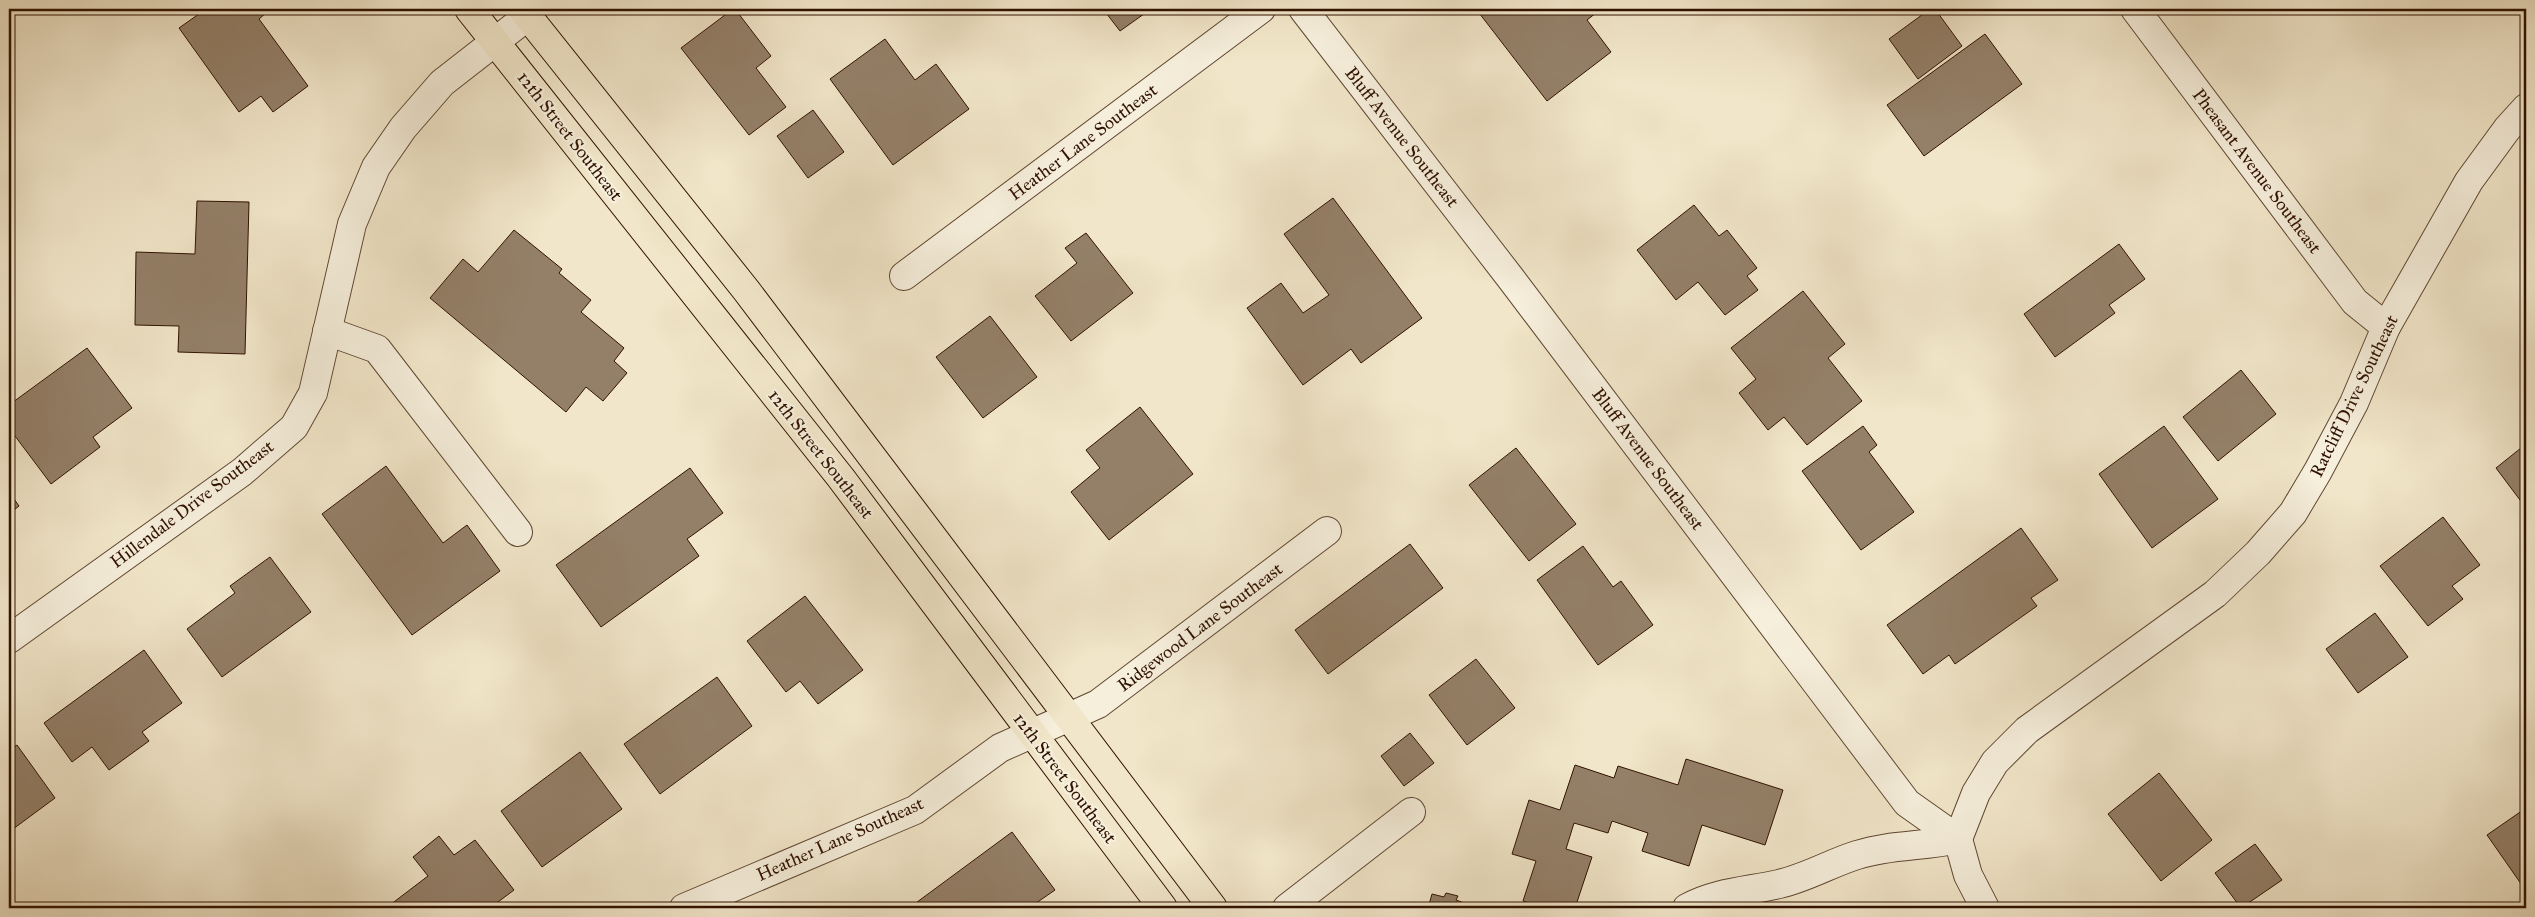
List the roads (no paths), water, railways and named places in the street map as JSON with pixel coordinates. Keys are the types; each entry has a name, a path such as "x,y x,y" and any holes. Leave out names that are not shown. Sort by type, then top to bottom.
{"main road":[{"name":"12th Street Southeast","path":"469,9 840,478 1163,908"},
{"path":"525,12 746,290 1213,908"}],"street":[{"name":"Heather Lane Southeast","path":"904,276 1261,9"},
{"name":"Bluff Avenue Southeast","path":"1302,9 1524,296 1907,803 1958,839"},
{"name":"Pheasant Avenue Southeast","path":"2134,9 2355,302 2386,327"},
{"name":"Hillendale Drive Southeast","path":"9,639 242,472 294,427 313,394 352,224 376,167 403,128 442,83 496,42 525,12"},
{"name":"Ratcliff Drive Southeast","path":"1958,839 1976,794 1995,762 2027,730 2215,594 2258,553 2292,513 2318,471 2354,403 2386,327 2469,181 2507,129 2526,108"},
{"path":"327,331 377,349 518,532"},
{"name":"Ridgewood Lane Southeast","path":"1069,718 1098,704 1327,531"},
{"name":"Heather Lane Southeast","path":"684,908 915,810 1000,748 1069,718"},
{"path":"1287,908 1411,812"},
{"path":"1688,908 1735,891 1780,884 1858,854 1898,846 1931,845 1958,839 1968,875 1985,908"}]}
